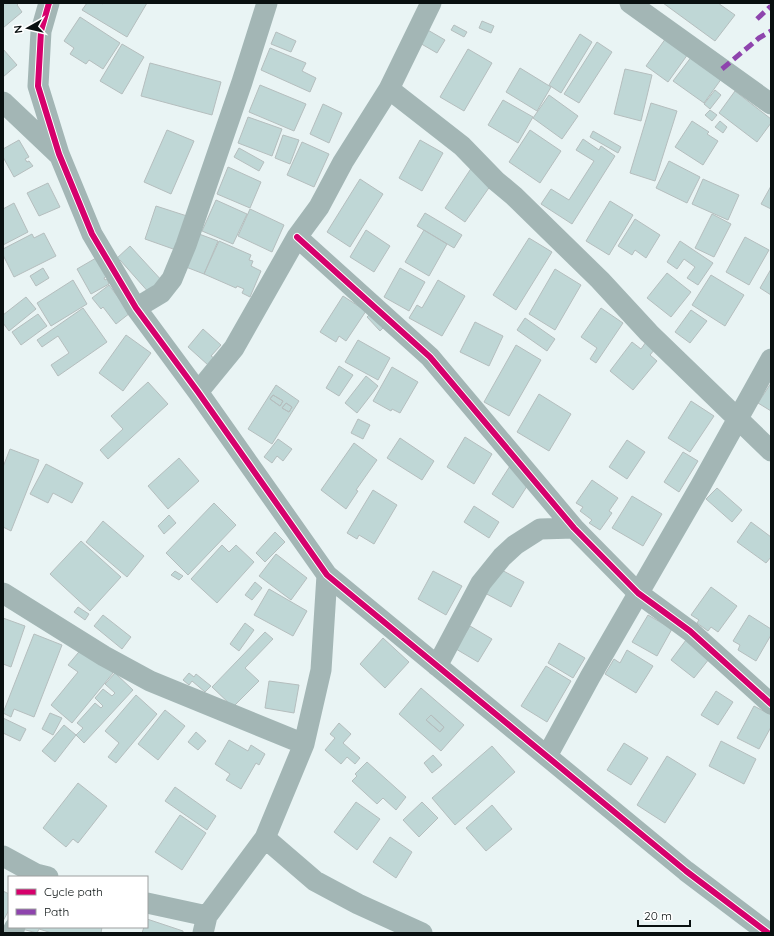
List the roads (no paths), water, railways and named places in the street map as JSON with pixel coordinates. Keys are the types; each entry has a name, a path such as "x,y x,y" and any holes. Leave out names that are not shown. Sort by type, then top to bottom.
{"street":[{"path":"49,3 41,31 38,86 59,154 92,234 136,308 198,392 326,575 686,871 768,933"},
{"path":"136,308 161,293 172,279 186,245 242,82 267,3"},
{"path":"198,392 234,348 297,237 319,207 343,162 389,88 431,3"},
{"path":"630,3 771,104"},
{"path":"389,88 462,146 496,182 514,196 600,280 649,332 771,451"},
{"path":"3,102 59,154"},
{"path":"297,237 430,357 574,528 638,593 690,631 771,704"},
{"path":"547,756 771,359"},
{"path":"437,666 481,583 502,558 515,546 540,529 574,528"},
{"path":"148,903 205,924 264,838 304,744 321,670 326,575"},
{"path":"3,593 104,656 150,681 304,744"},
{"path":"264,838 315,881 358,904 422,933"},
{"path":"3,856 40,876"}]}
